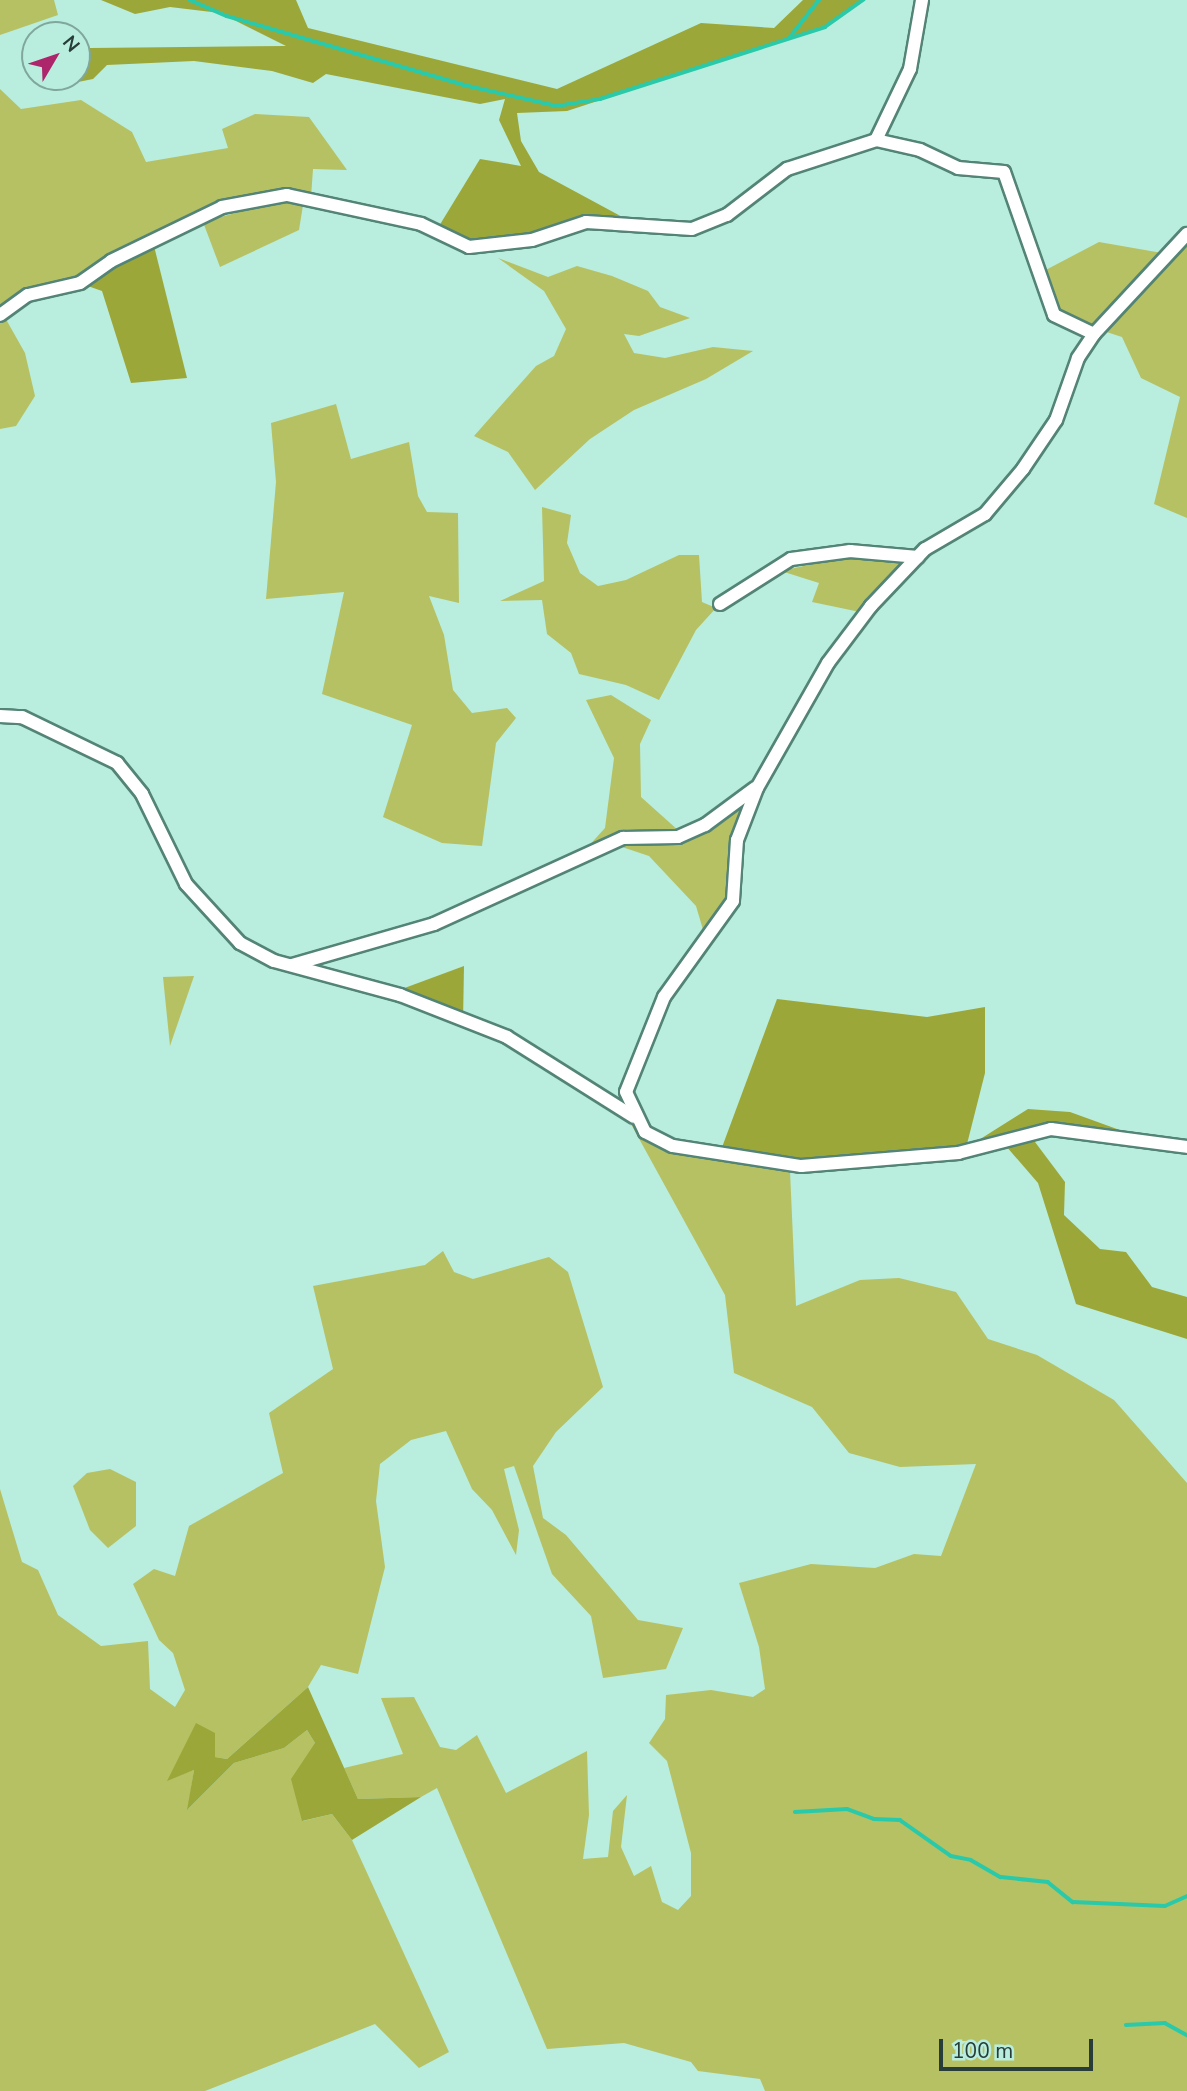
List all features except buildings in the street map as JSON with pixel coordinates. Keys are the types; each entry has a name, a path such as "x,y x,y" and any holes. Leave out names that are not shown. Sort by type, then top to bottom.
{"street":[{"path":"876,140 910,69 922,0"},
{"path":"0,315 28,295 80,283 111,261 222,207 287,194 421,224 469,247 532,240 586,222 692,229 727,215 787,170 876,140 920,150 958,168 1004,172 1054,315 1094,334"},
{"path":"1187,234 1094,334 1078,358 1056,420 1023,469 985,514 918,557 828,663 760,783 737,840 733,901 691,952 631,1071 626,1092 634,1117 645,1132 673,1146 801,1166 958,1153 992,1147 1014,1134 1051,1129 1187,1147"},
{"path":"720,604 792,559 850,551 918,557"},
{"path":"0,716 22,718 117,763 142,794 180,873 210,916 240,943 291,965 400,995 507,1037 634,1117"},
{"path":"291,965 434,924 623,838 678,837 705,825 760,783"}],"green space":[{"path":"0,0 54,0 58,15 41,21 21,21 21,28 0,35"},
{"path":"101,0 296,0 308,28 557,89 701,23 774,28 803,0 863,0 825,27 567,111 517,113 521,141 539,172 639,226 586,222 532,240 469,247 436,231 480,159 521,166 499,120 505,99 480,104 326,74 313,83 272,71 194,61 107,65 91,79 91,48 286,46 220,13 170,7 135,14"},
{"path":"0,89 21,109 81,100 132,132 146,162 228,148 222,129 255,114 309,117 347,170 313,169 311,197 288,189 217,204 80,283 28,295 3,314 25,353 35,396 16,426 0,429"},
{"path":"285,199 303,205 299,230 220,267 203,222"},
{"path":"1187,236 1187,518 1154,504 1180,397 1141,378 1122,337 1054,315 1040,273 1099,242 1162,253"},
{"path":"153,242 187,378 131,383 102,291 85,285"},
{"path":"498,258 548,277 577,266 612,276 648,291 660,307 690,318 639,336 624,334 634,353 665,358 713,347 753,351 706,379 634,410 590,439 535,490 508,452 474,436 536,366 554,356 566,329 544,291"},
{"path":"336,404 351,459 409,442 418,496 427,512 458,513 459,603 429,596 444,635 453,690 472,713 507,708 516,718 496,743 482,846 442,843 383,817 412,725 322,694 344,592 266,599 276,482 271,423"},
{"path":"542,507 571,515 567,543 580,573 598,586 626,580 679,555 699,555 702,602 716,608 696,630 659,700 626,685 579,674 571,653 547,634 542,600 500,601 544,581"},
{"path":"849,556 908,561 860,612 812,602 819,583 781,571"},
{"path":"611,695 651,720 640,744 641,797 679,831 585,850 605,828 614,758 586,700"},
{"path":"745,804 729,839 729,899 704,933 696,906 649,856 616,845 708,827"},
{"path":"464,966 463,1022 391,993"},
{"path":"194,976 170,1046 163,977"},
{"path":"777,999 927,1017 985,1007 985,1073 966,1148 800,1160 721,1150"},
{"path":"1028,1109 1070,1112 1128,1133 1048,1123 967,1147"},
{"path":"631,1124 673,1150 790,1171 796,1306 860,1280 899,1278 956,1292 988,1339 1037,1355 1114,1400 1187,1483 1187,2091 765,2091 760,2079 698,2071 691,2062 624,2043 547,2049 437,1788 421,1797 358,1799 344,1768 403,1754 381,1698 414,1697 440,1747 456,1750 477,1735 506,1793 587,1751 589,1815 583,1859 608,1857 613,1811 627,1795 621,1847 634,1876 651,1866 662,1902 678,1910 691,1896 691,1853 667,1761 649,1743 665,1719 666,1695 711,1690 753,1697 765,1689 759,1647 739,1583 811,1564 875,1568 914,1554 941,1556 976,1464 900,1467 849,1453 812,1407 734,1373 725,1295"},
{"path":"1032,1138 1065,1182 1064,1215 1100,1249 1126,1252 1152,1287 1187,1297 1187,1339 1076,1304 1038,1183 1006,1146"},
{"path":"443,1251 454,1272 473,1279 549,1257 568,1272 603,1387 556,1432 533,1466 543,1518 566,1535 638,1620 683,1628 666,1669 603,1678 591,1616 552,1574 514,1466 504,1469 519,1530 516,1555 492,1510 472,1489 446,1431 411,1440 380,1464 376,1501 385,1567 358,1674 321,1665 308,1687 227,1759 215,1757 167,1780 194,1770 188,1809 234,1763 284,1748 307,1730 315,1743 303,1821 332,1814 352,1840 449,2052 419,2068 375,2024 205,2091 0,2091 0,1489 22,1562 38,1570 58,1615 101,1646 148,1641 150,1689 175,1707 185,1690 173,1653 159,1640 133,1584 154,1569 175,1576 189,1526 283,1473 269,1413 333,1369 313,1286 425,1265"},
{"path":"110,1469 136,1482 136,1526 108,1548 90,1530 73,1486 87,1473"},
{"path":"308,1687 358,1799 421,1797 352,1840 332,1814 302,1821 291,1779 315,1743 307,1730 284,1748 234,1763 187,1810 194,1770 167,1781 196,1723 215,1733 215,1757 227,1759"}],"waterway":[{"path":"190,0 227,16 464,85 557,106 600,99 825,27 863,0"},
{"path":"790,37 819,0"},
{"path":"795,1812 847,1809 874,1819 900,1820 951,1856 971,1860 1001,1877 1048,1882 1073,1902 1165,1906 1187,1896"},
{"path":"1126,2025 1165,2023 1187,2035"}]}
